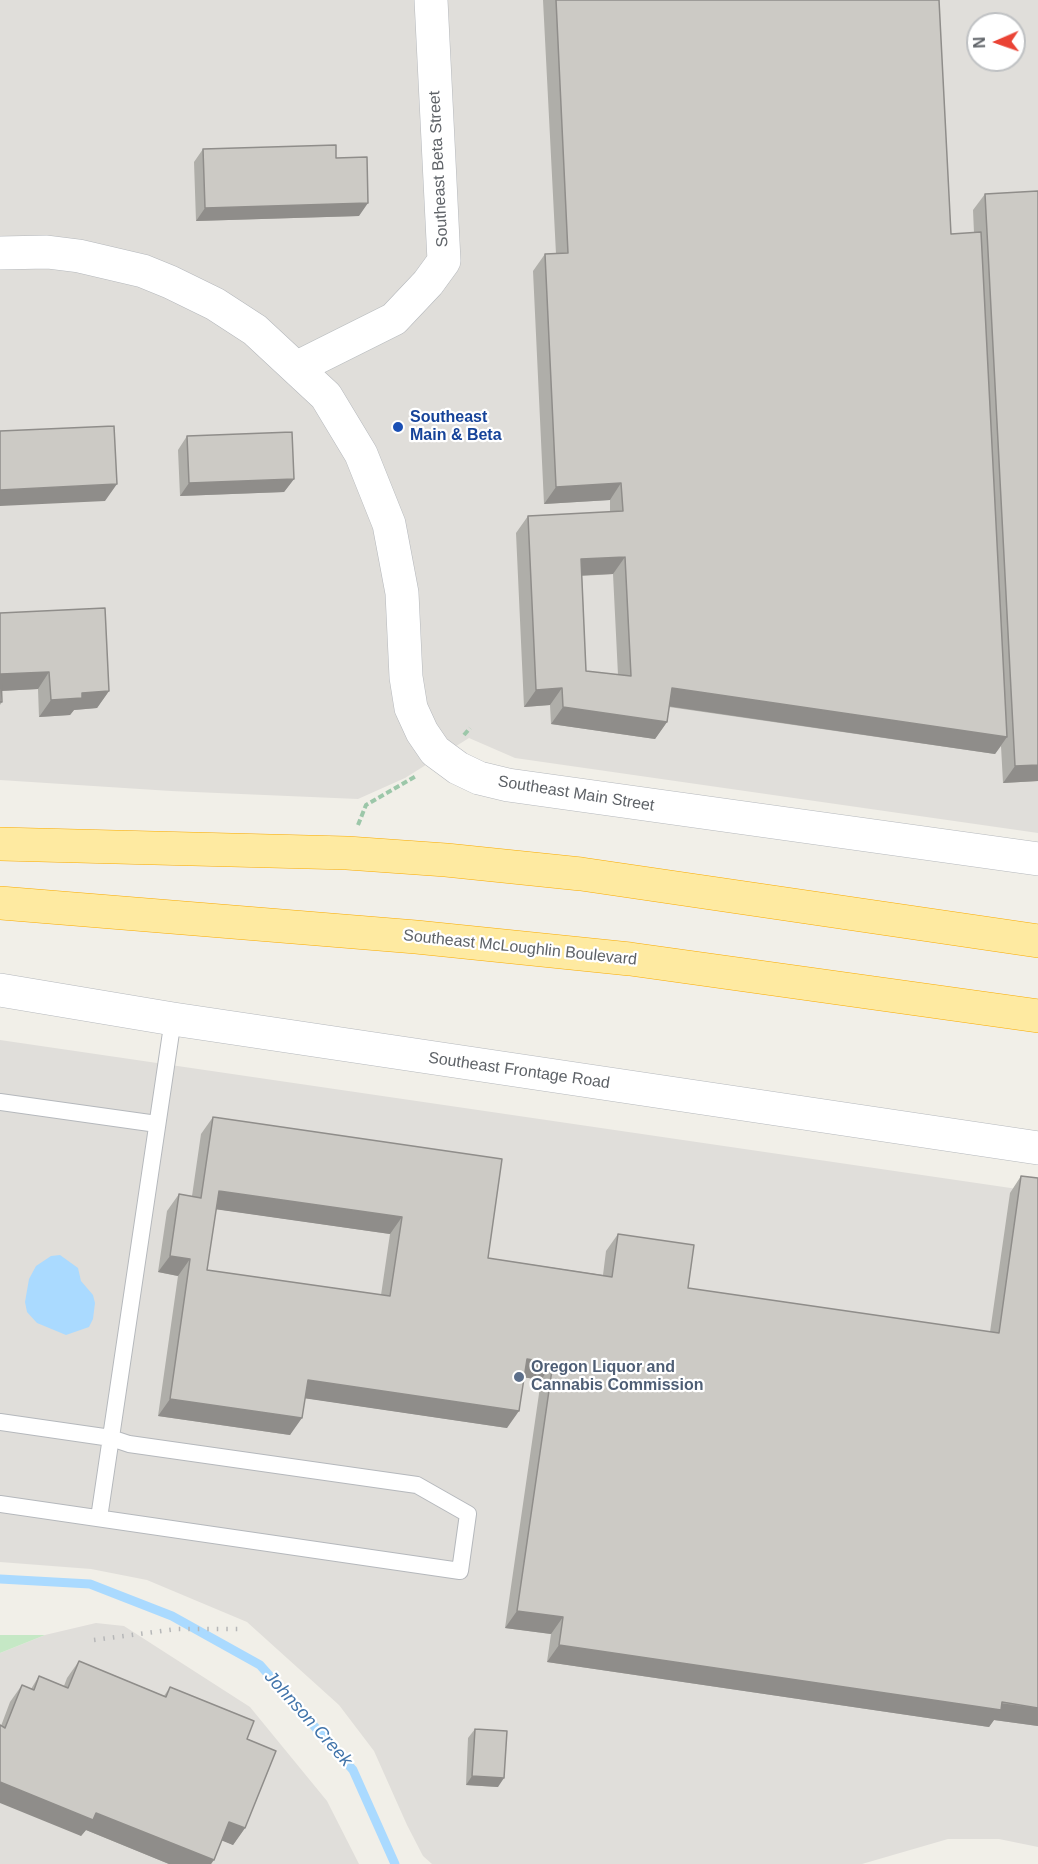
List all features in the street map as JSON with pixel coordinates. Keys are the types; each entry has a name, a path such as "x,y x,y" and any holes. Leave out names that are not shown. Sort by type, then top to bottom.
{"highway":[{"path":"0,844 347,853 582,874 1038,941"},
{"name":"Southeast McLoughlin Boulevard","path":"0,903 416,937 630,959 1038,1016"}],"street":[{"name":"Southeast Beta Street","path":"298,367 394,319 428,283 444,261 431,0"},
{"name":"Southeast Main Street","path":"0,253 48,252 79,256 152,275 194,292 235,316 298,367 326,396 361,454 389,524 400,576 411,708 427,741 446,760 479,778 508,785 1038,859"},
{"name":"Southeast Frontage Road","path":"0,990 172,1020 1038,1148"}],"lane":[{"path":"99,1518 172,1020"},
{"path":"0,1102 157,1124"},
{"path":"0,1422 111,1438 129,1444 417,1485 468,1514 460,1571 0,1504"}],"path":[{"path":"347,853 366,805 446,760 470,728"}],"shaded area":[{"path":"0,0 1038,0 1038,833 515,758 469,738 405,778 358,799 171,791 0,780"},
{"name":"Oregon Liquor and Cannabis Commission","path":"0,1040 1038,1192 1038,1847 999,1839 948,1839 862,1864 432,1864 423,1856 407,1825 374,1751 339,1705 247,1622 147,1580 91,1569 0,1562"},
{"path":"96,1623 124,1626 250,1707 327,1801 359,1864 0,1864 0,1653 45,1635"}],"green space":[{"path":"0,1635 45,1635 0,1653"}],"water":[{"path":"60,1255 78,1268 81,1281 93,1295 95,1303 93,1319 89,1327 66,1335 37,1323 27,1312 25,1302 29,1279 36,1266 51,1256"}],"building":[{"path":"556,0 939,0 951,234 981,232 1007,737 672,688 667,722 563,707 562,688 536,690 528,516 623,511 621,483 556,487 545,254 568,253","holes":["625,557 631,676 586,671 581,559"]},
{"path":"336,145 336,158 367,157 368,203 205,208 203,149"},
{"path":"1038,191 1038,765 1015,766 985,194"},
{"path":"114,426 117,484 0,490 0,431"},
{"path":"292,432 294,479 189,483 187,436"},
{"path":"105,608 109,691 82,693 82,698 51,700 49,672 1,674 2,702 0,702 0,613"},
{"path":"213,1117 502,1159 488,1258 612,1277 618,1234 694,1245 688,1288 999,1333 1021,1176 1038,1178 1038,1708 1002,1702 1001,1710 559,1645 563,1617 517,1611 553,1363 527,1359 519,1411 308,1380 302,1418 170,1399 190,1259 170,1256 179,1194 201,1198","holes":["219,1191 402,1217 390,1296 207,1270"]},
{"path":"79,1661 166,1697 170,1687 254,1721 247,1739 276,1751 245,1828 229,1822 214,1860 96,1813 93,1820 0,1782 0,1725 5,1728 22,1685 34,1690 39,1676 68,1688"},
{"path":"475,1729 507,1731 504,1778 472,1776"}],"waterway":[{"name":"Johnson Creek","path":"0,1579 90,1584 172,1616 260,1665 353,1770 395,1864"}],"railway":[{"path":"94,1640 176,1629 243,1629"}],"place":[{"name":"Southeast Main & Beta","path":"398,427"},
{"name":"Oregon Liquor and Cannabis Commission","path":"519,1377"}]}
